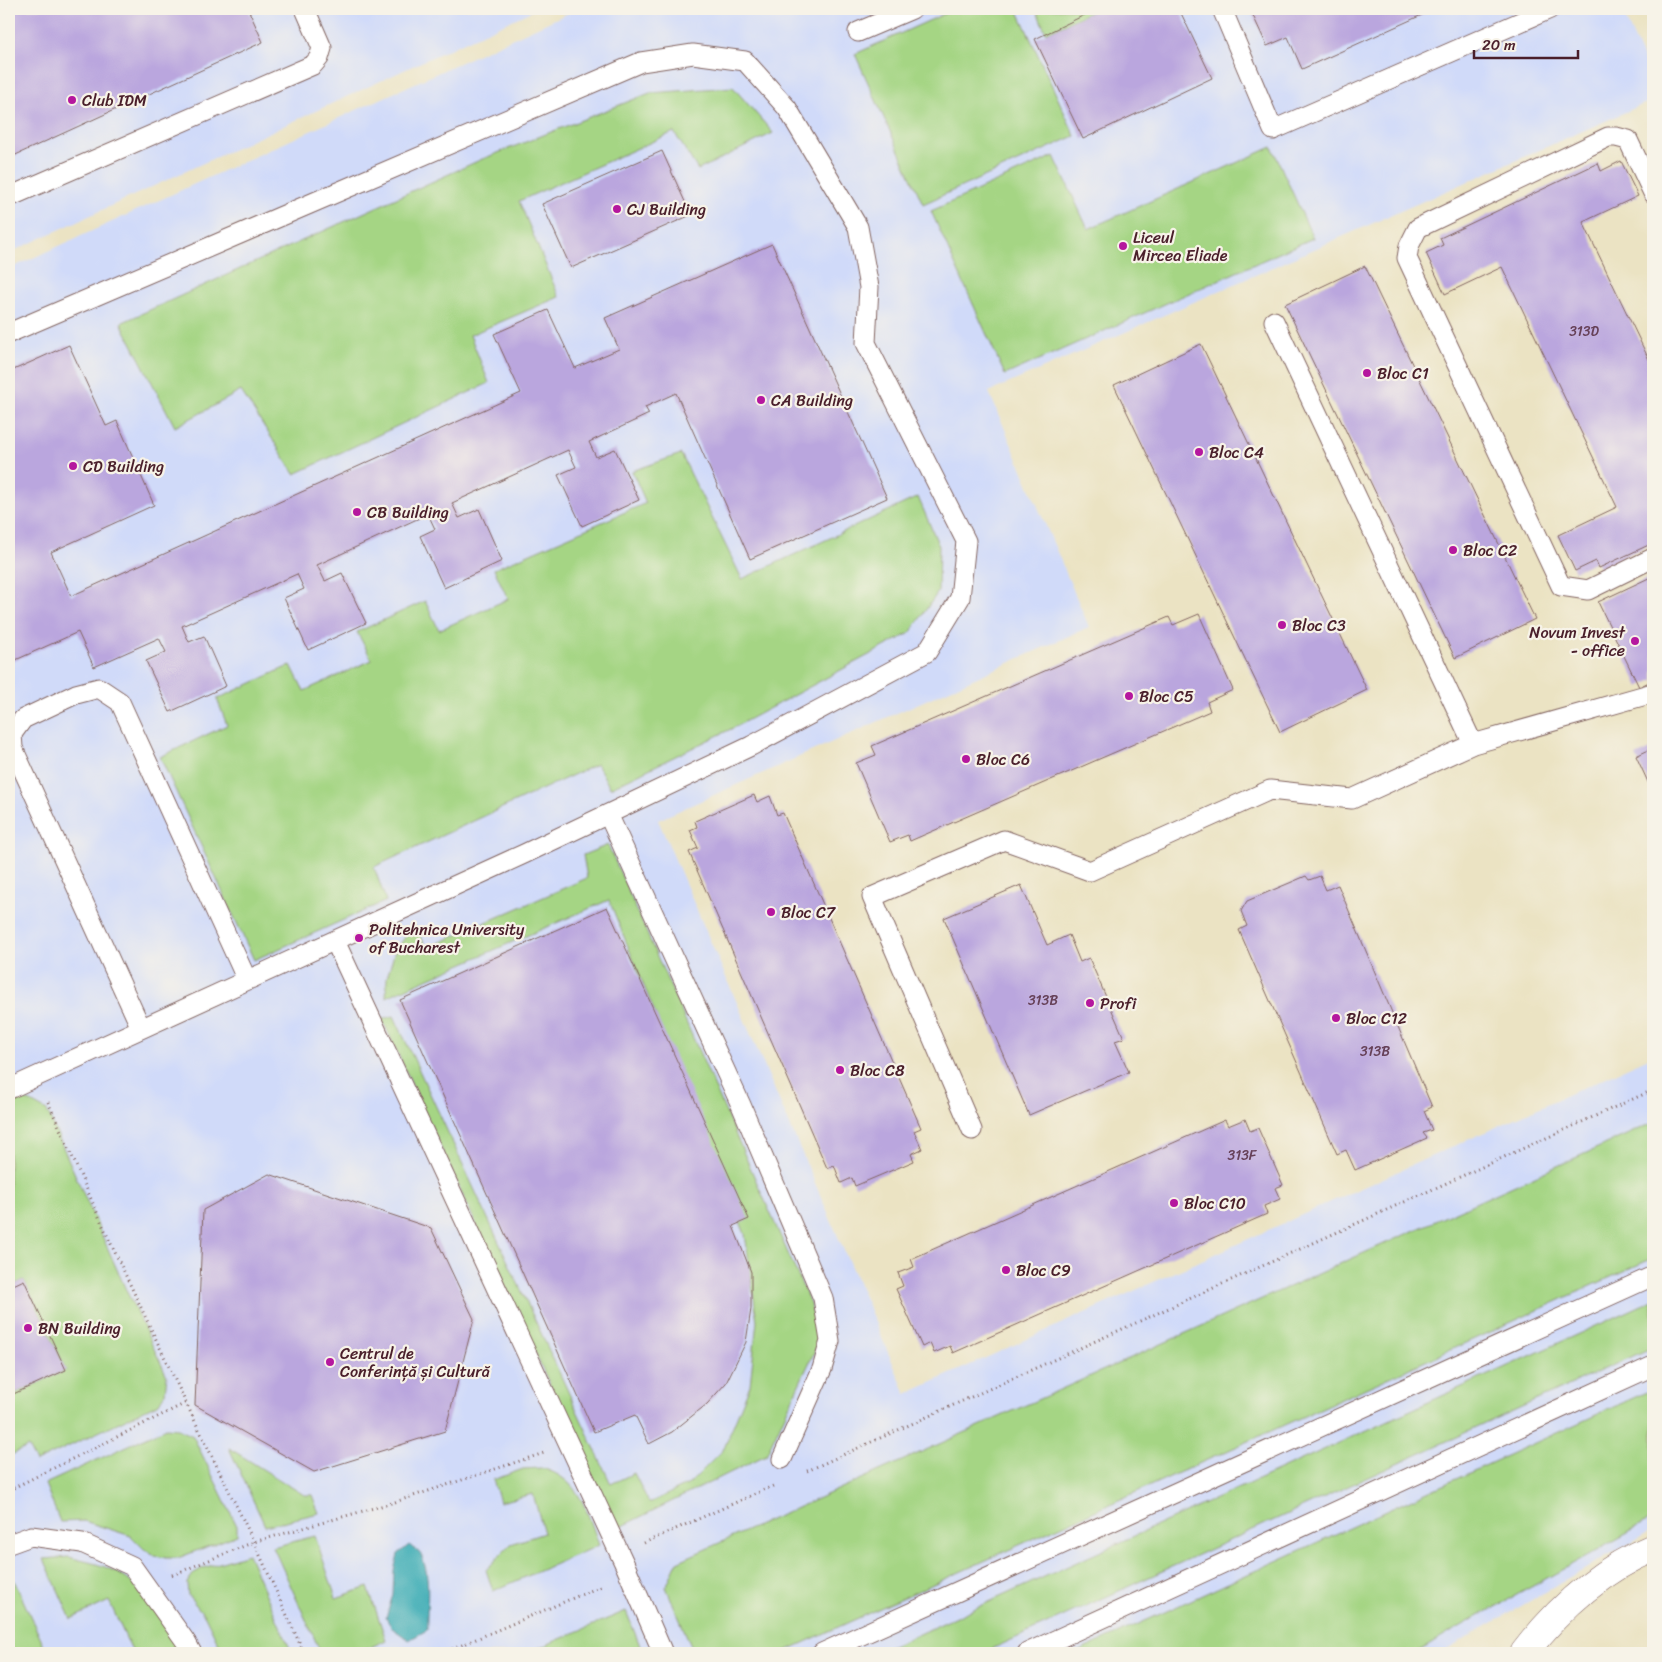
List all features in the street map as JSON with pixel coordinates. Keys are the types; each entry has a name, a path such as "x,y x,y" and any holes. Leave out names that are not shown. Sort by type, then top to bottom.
{"street":[{"path":"1524,1653 1581,1593 1609,1571 1653,1548"}],"lane":[{"path":"9,197 313,65 319,58 322,48 305,9"},
{"path":"858,32 912,9"},
{"path":"1222,9 1273,130 1550,9"},
{"path":"9,333 641,62 693,54 745,61 787,108 858,227 869,287 866,344 966,541 960,598 927,652 751,746 335,941 9,1089"},
{"path":"1653,192 1628,140 1616,136 1608,137 1418,228 1409,246 1407,258 1561,586 1588,590 1653,558"},
{"path":"1274,321 1473,744"},
{"path":"141,1028 13,748 12,734 22,719 76,694 99,688 120,702 247,980"},
{"path":"972,1130 872,898 1004,840 1090,872 1270,790 1352,799 1473,744 1653,694"},
{"path":"608,814 741,1105 823,1298 830,1341 822,1369 782,1459"},
{"path":"335,941 625,1565 663,1653"},
{"path":"822,1653 1653,1276"},
{"path":"1027,1653 1653,1366"},
{"path":"9,1544 31,1536 82,1543 132,1566 192,1653"}],"path":[{"path":"36,1076 111,1244 254,1542 304,1653"},
{"path":"802,1473 1653,1090"},
{"path":"9,1490 186,1403"},
{"path":"148,1588 178,1571 254,1542 395,1502 569,1445"},
{"path":"443,1653 614,1581 625,1565 633,1548 775,1485"}],"shaded area":[{"path":"9,9 536,9 9,253"},
{"name":"Politehnica University of Bucharest","path":"577,9 1647,9 1625,18 1653,81 1653,100 989,392 1089,627 658,820 906,1394 1653,1056 1653,1530 1440,1653 9,1653 9,269"}],"green space":[{"path":"955,9 1017,9 1075,136 923,204 855,54"},
{"path":"1036,9 1097,9 1046,33"},
{"path":"733,87 773,133 698,170 674,132 519,201 559,297 470,335 489,383 295,474 241,391 175,427 121,323 480,160 650,93"},
{"path":"1272,147 1313,238 1005,375 931,211 1054,156 1088,229"},
{"path":"681,454 742,579 918,497 939,546 938,592 910,633 731,729 610,788 597,764 374,867 386,901 254,960 160,757 227,725 217,699 291,665 304,691 372,660 357,632 425,601 439,630 508,599 494,569 646,503 632,471"},
{"path":"608,845 810,1303 819,1342 766,1455 616,1529 382,1019 394,1016 611,1484 634,1473 649,1503 689,1484 723,1450 750,1385 757,1321 745,1234 609,900 386,997 387,977 395,951 414,925 427,948 587,878 583,855"},
{"path":"24,1100 47,1111 127,1292 167,1376 165,1393 159,1403 36,1462 28,1447 9,1456 9,1396 66,1370 24,1280 9,1287 9,1102"},
{"path":"1653,1123 1653,1258 781,1653 697,1653 693,1651 666,1587 677,1562"},
{"path":"1653,1300 1653,1347 983,1653 877,1653"},
{"path":"1653,1389 1653,1519 1416,1653 1075,1653"},
{"path":"166,1428 178,1429 193,1436 237,1526 237,1535 178,1558 166,1558 155,1556 144,1549 131,1536 84,1521 60,1522 45,1484"},
{"path":"229,1448 304,1495 312,1495 319,1513 265,1526"},
{"path":"541,1468 554,1473 573,1488 586,1509 599,1545 493,1591 486,1570 511,1544 544,1533 533,1494 500,1502 493,1480 523,1469"},
{"path":"315,1536 336,1598 368,1587 386,1640 358,1653 321,1653 273,1547"},
{"path":"248,1554 292,1653 223,1653 205,1616 188,1595 187,1583 194,1573 203,1568"},
{"path":"69,1557 110,1569 133,1584 160,1616 180,1653 133,1653 109,1601 71,1619 44,1559"},
{"path":"9,1569 47,1653 9,1653"},
{"path":"626,1611 643,1653 527,1653"}],"water":[{"path":"409,1545 421,1555 426,1573 428,1592 427,1630 409,1640 392,1628 386,1618 393,1594 394,1570 398,1554"}],"building":[{"name":"Club IDM","path":"9,9 248,9 263,42 9,158"},
{"path":"1097,9 1179,9 1212,78 1083,139 1035,39"},
{"path":"1250,9 1435,9 1302,69 1288,37 1267,46"},
{"name":"CJ Building","path":"662,151 691,215 571,268 542,204"},
{"path":"1621,161 1638,196 1583,222 1653,368 1653,543 1599,568 1596,561 1575,571 1558,535 1617,507 1502,267 1445,294 1426,253 1443,245 1440,238 1598,163 1601,171"},
{"path":"772,244 887,498 750,559 676,393 645,407 649,414 589,442 596,457 615,449 639,500 582,526 558,475 576,467 568,450 452,503 459,518 479,509 502,561 444,588 420,536 435,529 428,514 317,565 325,581 342,573 366,623 308,650 284,598 304,589 297,574 182,626 189,642 204,636 226,686 170,712 146,661 166,652 159,638 94,667 78,632 9,663 9,372 69,345 106,426 117,421 154,505 51,552 71,596 521,393 494,334 548,310 575,368 619,349 605,318"},
{"path":"1365,266 1535,619 1455,658 1285,304"},
{"path":"1201,344 1367,690 1280,732 1114,385"},
{"name":"Novum Invest - office","path":"1653,576 1653,680 1639,687 1598,602"},
{"path":"1199,614 1233,690 1207,702 1210,711 910,841 908,835 890,842 856,763 876,755 872,746 1169,617 1173,625"},
{"path":"1653,748 1653,793 1636,756"},
{"path":"754,795 757,802 770,796 777,815 783,813 921,1128 914,1131 922,1149 911,1154 914,1161 855,1186 852,1178 841,1183 834,1165 827,1168 689,852 698,848 690,830 697,827 695,821"},
{"name":"Bloc C12","path":"1306,876 1309,880 1320,876 1326,890 1338,885 1432,1107 1424,1111 1432,1130 1423,1133 1427,1138 1355,1170 1346,1150 1337,1154 1239,930 1247,926 1241,911 1247,901"},
{"path":"1021,885 1047,945 1069,935 1080,962 1089,958 1124,1038 1115,1041 1129,1072 1029,1115 944,918"},
{"path":"607,907 749,1219 733,1226 751,1272 751,1309 746,1342 726,1383 707,1404 672,1432 649,1444 635,1415 594,1432 400,1000"},
{"path":"1245,1119 1250,1131 1258,1128 1283,1185 1275,1188 1280,1199 1264,1206 1267,1214 953,1353 950,1346 934,1353 930,1343 922,1347 896,1289 903,1286 898,1273 914,1267 911,1259 1225,1120 1228,1126"},
{"name":"Centrul de Conferință și Cultură","path":"269,1174 431,1228 474,1319 445,1431 314,1472 195,1405 203,1210"},
{"name":"BN Building","path":"24,1280 66,1370 9,1396 9,1287"}],"place":[{"name":"Club IDM","path":"72,100"},
{"name":"CJ Building","path":"617,209"},
{"name":"Liceul Mircea Eliade","path":"1123,246"},
{"name":"Bloc C1","path":"1367,373"},
{"name":"CA Building","path":"761,400"},
{"name":"Bloc C4","path":"1199,452"},
{"name":"CD Building","path":"73,466"},
{"name":"CB Building","path":"357,512"},
{"name":"Bloc C2","path":"1453,550"},
{"name":"Bloc C3","path":"1282,625"},
{"name":"Novum Invest - office","path":"1635,641"},
{"name":"Bloc C5","path":"1129,696"},
{"name":"Bloc C6","path":"966,759"},
{"name":"Bloc C7","path":"771,912"},
{"name":"Politehnica University of Bucharest","path":"359,938"},
{"name":"Profi","path":"1090,1003"},
{"name":"Bloc C12","path":"1336,1018"},
{"name":"Bloc C8","path":"840,1070"},
{"name":"Bloc C10","path":"1174,1203"},
{"name":"Bloc C9","path":"1006,1270"},
{"name":"BN Building","path":"28,1328"},
{"name":"Centrul de Conferință și Cultură","path":"330,1362"}]}
